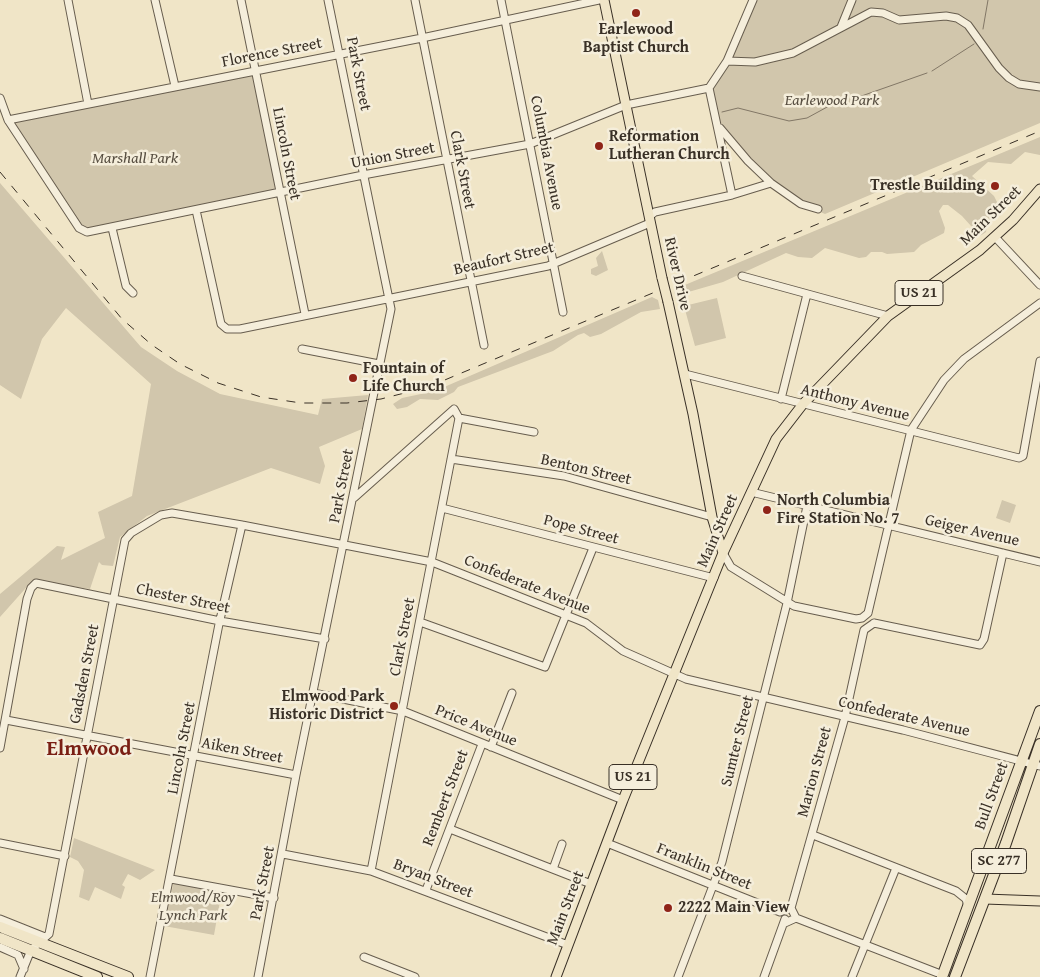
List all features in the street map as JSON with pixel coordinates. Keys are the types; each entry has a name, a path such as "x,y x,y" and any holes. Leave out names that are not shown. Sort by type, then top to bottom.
{"highway":[{"name":"Bull Street","path":"942,976 1040,711"},
{"name":"Bull Street","path":"954,977 1036,765 1040,744"},
{"path":"0,927 42,940 128,977"},
{"path":"0,938 97,977"}],"main road":[{"name":"River Drive","path":"604,0 650,223 685,374 712,517 723,554"},
{"name":"Main Street","path":"556,977 623,800 674,674 723,554 776,438 803,404 888,316 995,237 1040,189"},
{"path":"984,899 1040,901"}],"street":[{"path":"68,0 88,104"},
{"path":"155,0 175,86"},
{"name":"Lincoln Street","path":"241,0 305,314"},
{"name":"Park Street","path":"258,977 283,854 296,775 391,309 328,0"},
{"name":"Clark Street","path":"415,0 470,283 484,345"},
{"name":"Columbia Avenue","path":"501,0 563,312"},
{"name":"Florence Street","path":"8,120 506,21 599,0"},
{"path":"840,27 852,0"},
{"path":"732,195 709,88 728,61 749,1"},
{"path":"728,61 755,62 793,53 871,12 883,13 900,20 935,16 957,18 968,25 1005,74 1020,84 1040,87"},
{"name":"Union Street","path":"8,120 78,228 87,232 363,175 530,144 626,105 709,88"},
{"path":"0,98 8,120"},
{"path":"718,126 748,161 772,183 801,204 818,209"},
{"name":"Beaufort Street","path":"196,210 221,324 227,329 240,329 305,314 470,283 554,264 650,223 650,216 655,212 732,195 772,183"},
{"path":"112,228 126,286 133,292"},
{"path":"995,237 1040,285"},
{"path":"742,276 888,316"},
{"path":"781,399 807,294"},
{"path":"723,554 731,567 787,603 856,619 862,618 868,613 911,430 944,380 964,358 1040,303"},
{"path":"302,349 379,364"},
{"name":"Anthony Avenue","path":"685,374 1019,458 1023,456 1040,361"},
{"path":"354,498 454,409 459,418 534,432"},
{"name":"Clark Street","path":"371,870 459,418"},
{"name":"Benton Street","path":"451,459 564,476 712,517"},
{"name":"Geiger Avenue","path":"751,492 1040,562"},
{"name":"Sumter Street","path":"678,977 722,862 787,603 808,506"},
{"name":"Pope Street","path":"442,508 714,578"},
{"name":"Confederate Avenue","path":"172,513 432,562 566,613 591,626 623,650 674,674 763,698 1022,760 1036,765"},
{"name":"Gadsden Street","path":"20,977 31,950 49,934 125,540 131,533 148,522 161,515 172,513"},
{"name":"Lincoln Street","path":"150,977 171,878 220,621 242,525"},
{"path":"420,622 545,667 593,548"},
{"path":"856,619 863,624 864,630 874,623 980,645 984,640 1004,553"},
{"name":"Chester Street","path":"6,720 27,599 31,588 36,583 220,621 325,639"},
{"path":"868,613 874,623"},
{"name":"Marion Street","path":"791,908 845,717 864,630"},
{"name":"Price Avenue","path":"313,693 403,711 623,800"},
{"name":"Rembert Street","path":"491,747 512,693"},
{"path":"0,748 6,720"},
{"name":"Aiken Street","path":"6,720 296,775"},
{"name":"Rembert Street","path":"426,890 482,744"},
{"path":"450,829 591,884"},
{"path":"813,835 956,891 970,902 984,899"},
{"path":"0,843 65,856"},
{"name":"Franklin Street","path":"607,843 780,912"},
{"path":"553,869 562,844"},
{"name":"Bryan Street","path":"283,854 371,870 568,945"},
{"path":"852,977 896,868"},
{"path":"171,878 274,898"},
{"path":"956,891 966,891 976,886"},
{"path":"785,923 780,912 791,908 796,918 942,976"},
{"path":"764,977 785,923 796,918"},
{"path":"0,919 42,940"},
{"path":"0,947 18,955 24,969"},
{"path":"364,957 415,977"}],"green space":[{"name":"Earlewood Park","path":"753,0 1040,0 1040,123 825,214 801,204 771,183 718,126 709,88 727,61"},
{"name":"Marshall Park","path":"256,71 280,192 82,231 8,120"},
{"path":"1040,137 1040,155 1025,152 1011,164 988,162 972,176 994,196 999,210 987,225 986,232 980,236 962,216 948,205 943,205 939,211 945,228 944,233 921,245 914,252 887,254 871,252 866,257 859,258 825,248 812,258 798,257 786,253 723,282 678,295 674,293 680,287"},
{"path":"0,183 141,347 177,371 220,394 318,415 322,399 368,395 362,429 319,447 325,466 320,484 271,468 147,516 120,537 113,566 102,565 99,562 90,589 33,580 0,617 0,594 57,546 65,547 61,560 105,538 98,512 132,496 151,384 66,308 42,339 21,399 0,385"},
{"path":"602,251 608,270 596,276 591,274 591,269 598,266 596,258"},
{"path":"652,297 658,300 660,309 641,312 601,334 590,337 584,333 578,335 553,351 458,387 454,392 438,400 420,399 407,407 397,409 393,404 402,398 435,391"},
{"path":"717,298 726,338 695,346 684,306"},
{"path":"1002,500 1016,505 1010,523 996,518"},
{"path":"74,838 155,870 140,880 128,874 122,885 125,887 121,899 95,887 89,901 79,897 84,870 78,861 70,857"},
{"name":"Elmwood/Roy Lynch Park","path":"174,881 222,890 214,935 164,926"}],"waterway":[{"path":"983,29 988,0"},
{"path":"932,71 974,44"},
{"path":"853,99 927,73"},
{"path":"722,112 738,108 789,121 807,118 829,106 847,100"}],"railway":[{"path":"0,172 122,319 152,345 180,364 218,383 261,397 301,403 347,403 381,399 428,387 1040,131"}],"place":[{"name":"Earlewood Baptist Church","path":"636,13"},
{"name":"Reformation Lutheran Church","path":"599,146"},
{"name":"Trestle Building","path":"995,186"},
{"name":"Fountain of Life Church","path":"353,378"},
{"name":"North Columbia Fire Station No. 7","path":"767,510"},
{"name":"Elmwood Park Historic District","path":"394,706"},
{"name":"2222 Main View","path":"668,908"}],"district":[{"name":"Elmwood","path":"89,750"}]}
